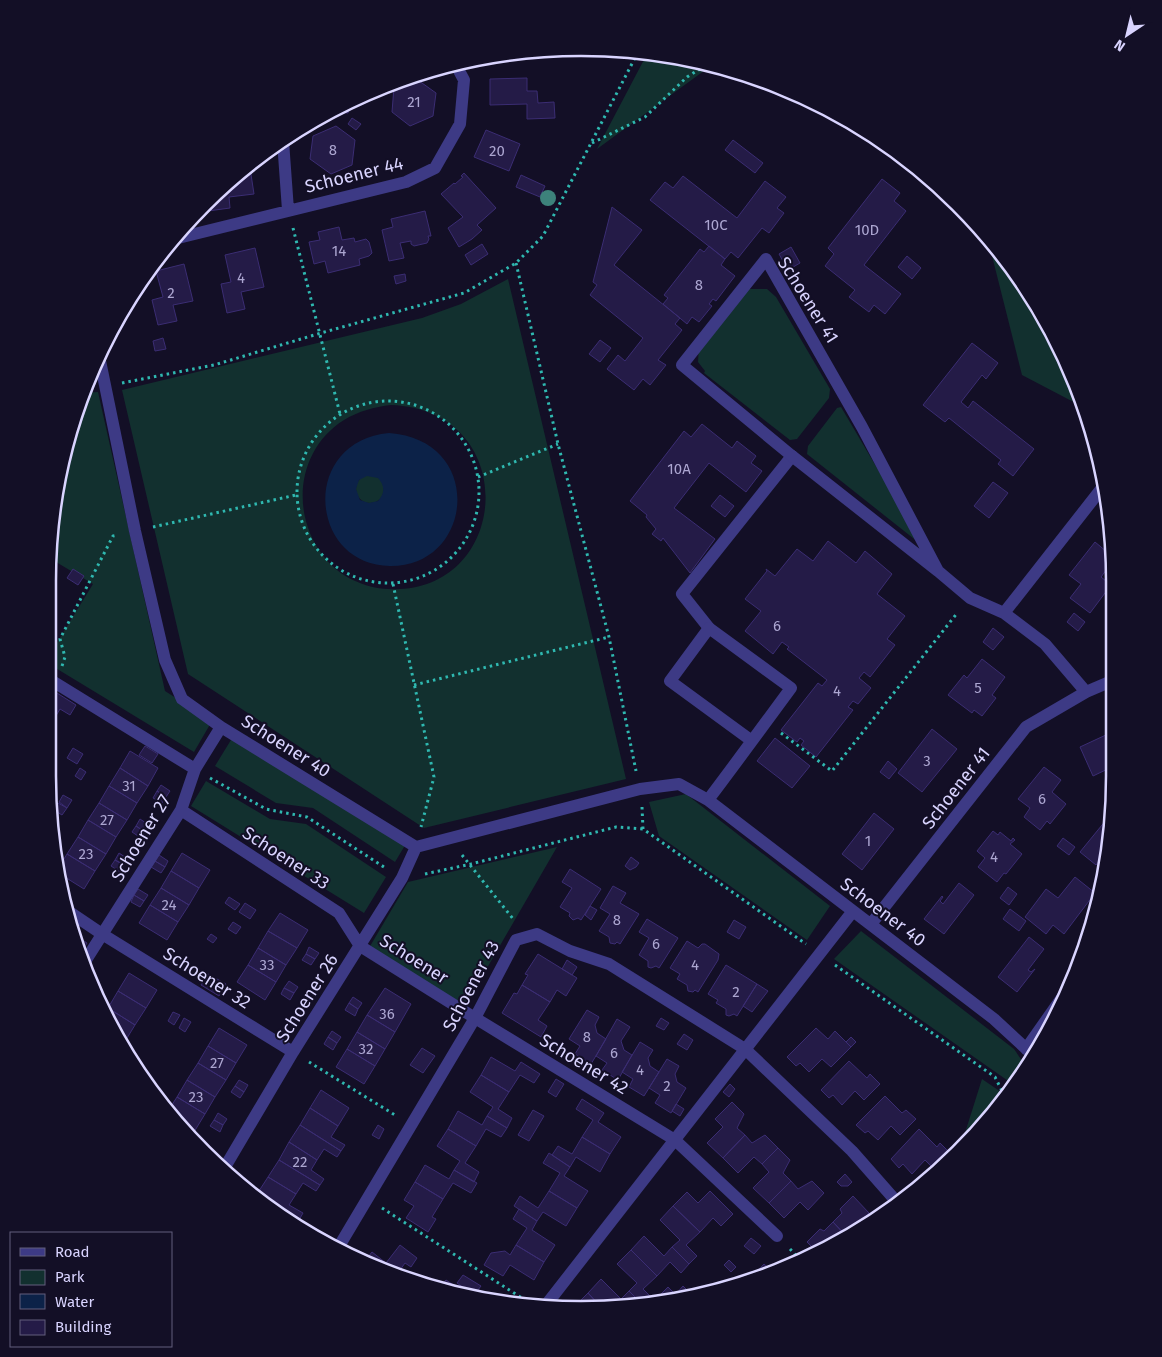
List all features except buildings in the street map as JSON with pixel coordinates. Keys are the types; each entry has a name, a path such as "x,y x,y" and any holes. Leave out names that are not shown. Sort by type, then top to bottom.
{"street":[{"name":"Schoener 44","path":"185,236 406,182 435,168 460,124 464,80 459,71"},
{"name":"Schoener 44","path":"284,149 288,210"},
{"name":"Schoener 41","path":"938,571 862,427 766,259 682,365 792,456 970,598 1004,613 1045,644 1086,692"},
{"name":"Schoener 40","path":"101,370 165,660 182,699 221,727 416,847 640,789 679,784 708,800 871,924 994,1019 1028,1050"},
{"path":"708,800 791,688 709,628 682,594 792,456"},
{"path":"1004,613 1098,493"},
{"path":"709,628 670,681 752,741"},
{"path":"56,683 195,769"},
{"name":"Schoener 41","path":"871,924 1026,727 1086,692 1106,683"},
{"name":"Schoener 27","path":"88,956 181,810 195,769 221,727"},
{"name":"Schoener 33","path":"181,810 339,913 360,946"},
{"name":"Schoener 26","path":"227,1163 293,1052 402,878 416,847"},
{"path":"550,1300 853,911"},
{"name":"Schoener 32","path":"75,916 293,1052"},
{"name":"Schoener 43","path":"341,1243 475,1018 516,940 537,934 570,951 609,964 745,1050"},
{"name":"Schoener","path":"360,946 475,1018"},
{"name":"Schoener 42","path":"475,1018 675,1140 777,1236"},
{"path":"745,1050 852,1151 893,1197"}],"path":[{"path":"104,386 214,365 464,293 516,263 542,236 634,59"},
{"path":"592,143 645,117 687,77 699,70"},
{"path":"288,210 321,333 340,414"},
{"path":"516,263 558,444 608,638 640,789 644,829 995,1077 1001,1090"},
{"path":"397,401 426,409 451,426 469,449 478,477 478,508 476,515 468,537 449,561 423,578 392,584 363,581 337,569 316,549 302,523 296,495 301,463 316,435 340,414 368,403 397,401"},
{"path":"478,477 558,444"},
{"path":"392,584 434,777 416,847"},
{"path":"766,722 832,771 970,598"},
{"path":"414,685 608,638"},
{"path":"448,839 471,864 527,937"},
{"path":"293,1052 411,1125"},
{"path":"367,1198 519,1297"}],"green space":[{"path":"644,60 704,71 597,149"},
{"path":"992,255 1017,289 1052,349 1074,402 1022,375"},
{"path":"508,279 626,779 424,828 188,674 122,390 422,318 461,304","holes":["391,405 434,415 464,437 481,467 486,502 478,535 459,564 429,583 388,589 362,584 345,576 325,558 314,541 306,523 303,504 303,484 316,448 328,433 344,420 367,410"]},
{"path":"748,289 767,289 776,297 830,389 829,398 797,439 790,440 704,373 705,371 698,362 699,345"},
{"path":"91,392 98,392 165,691 212,721 194,752 56,668 56,644 93,584 57,562 66,479 74,445"},
{"path":"841,407 923,546 807,454 808,446 837,408"},
{"path":"370,475 380,479 384,489 380,499 370,503 360,499 356,489 360,479"},
{"path":"234,735 407,842 395,862 313,808 276,803 215,766"},
{"path":"206,781 270,819 306,824 386,877 364,913 191,806"},
{"path":"686,794 830,906 807,940 659,836 649,802"},
{"path":"557,847 461,1013 366,953 408,882"},
{"path":"861,931 1014,1049 1022,1060 1008,1081 834,959"},
{"path":"982,1079 1000,1091 965,1134"}],"water":[{"path":"389,433 420,441 442,457 454,478 457,503 452,526 439,547 418,561 390,566 363,560 343,546 330,526 325,503 328,479 340,457 360,441","holes":["367,476 378,478 383,490 378,501 369,503 360,500 356,489 359,480"]}]}
